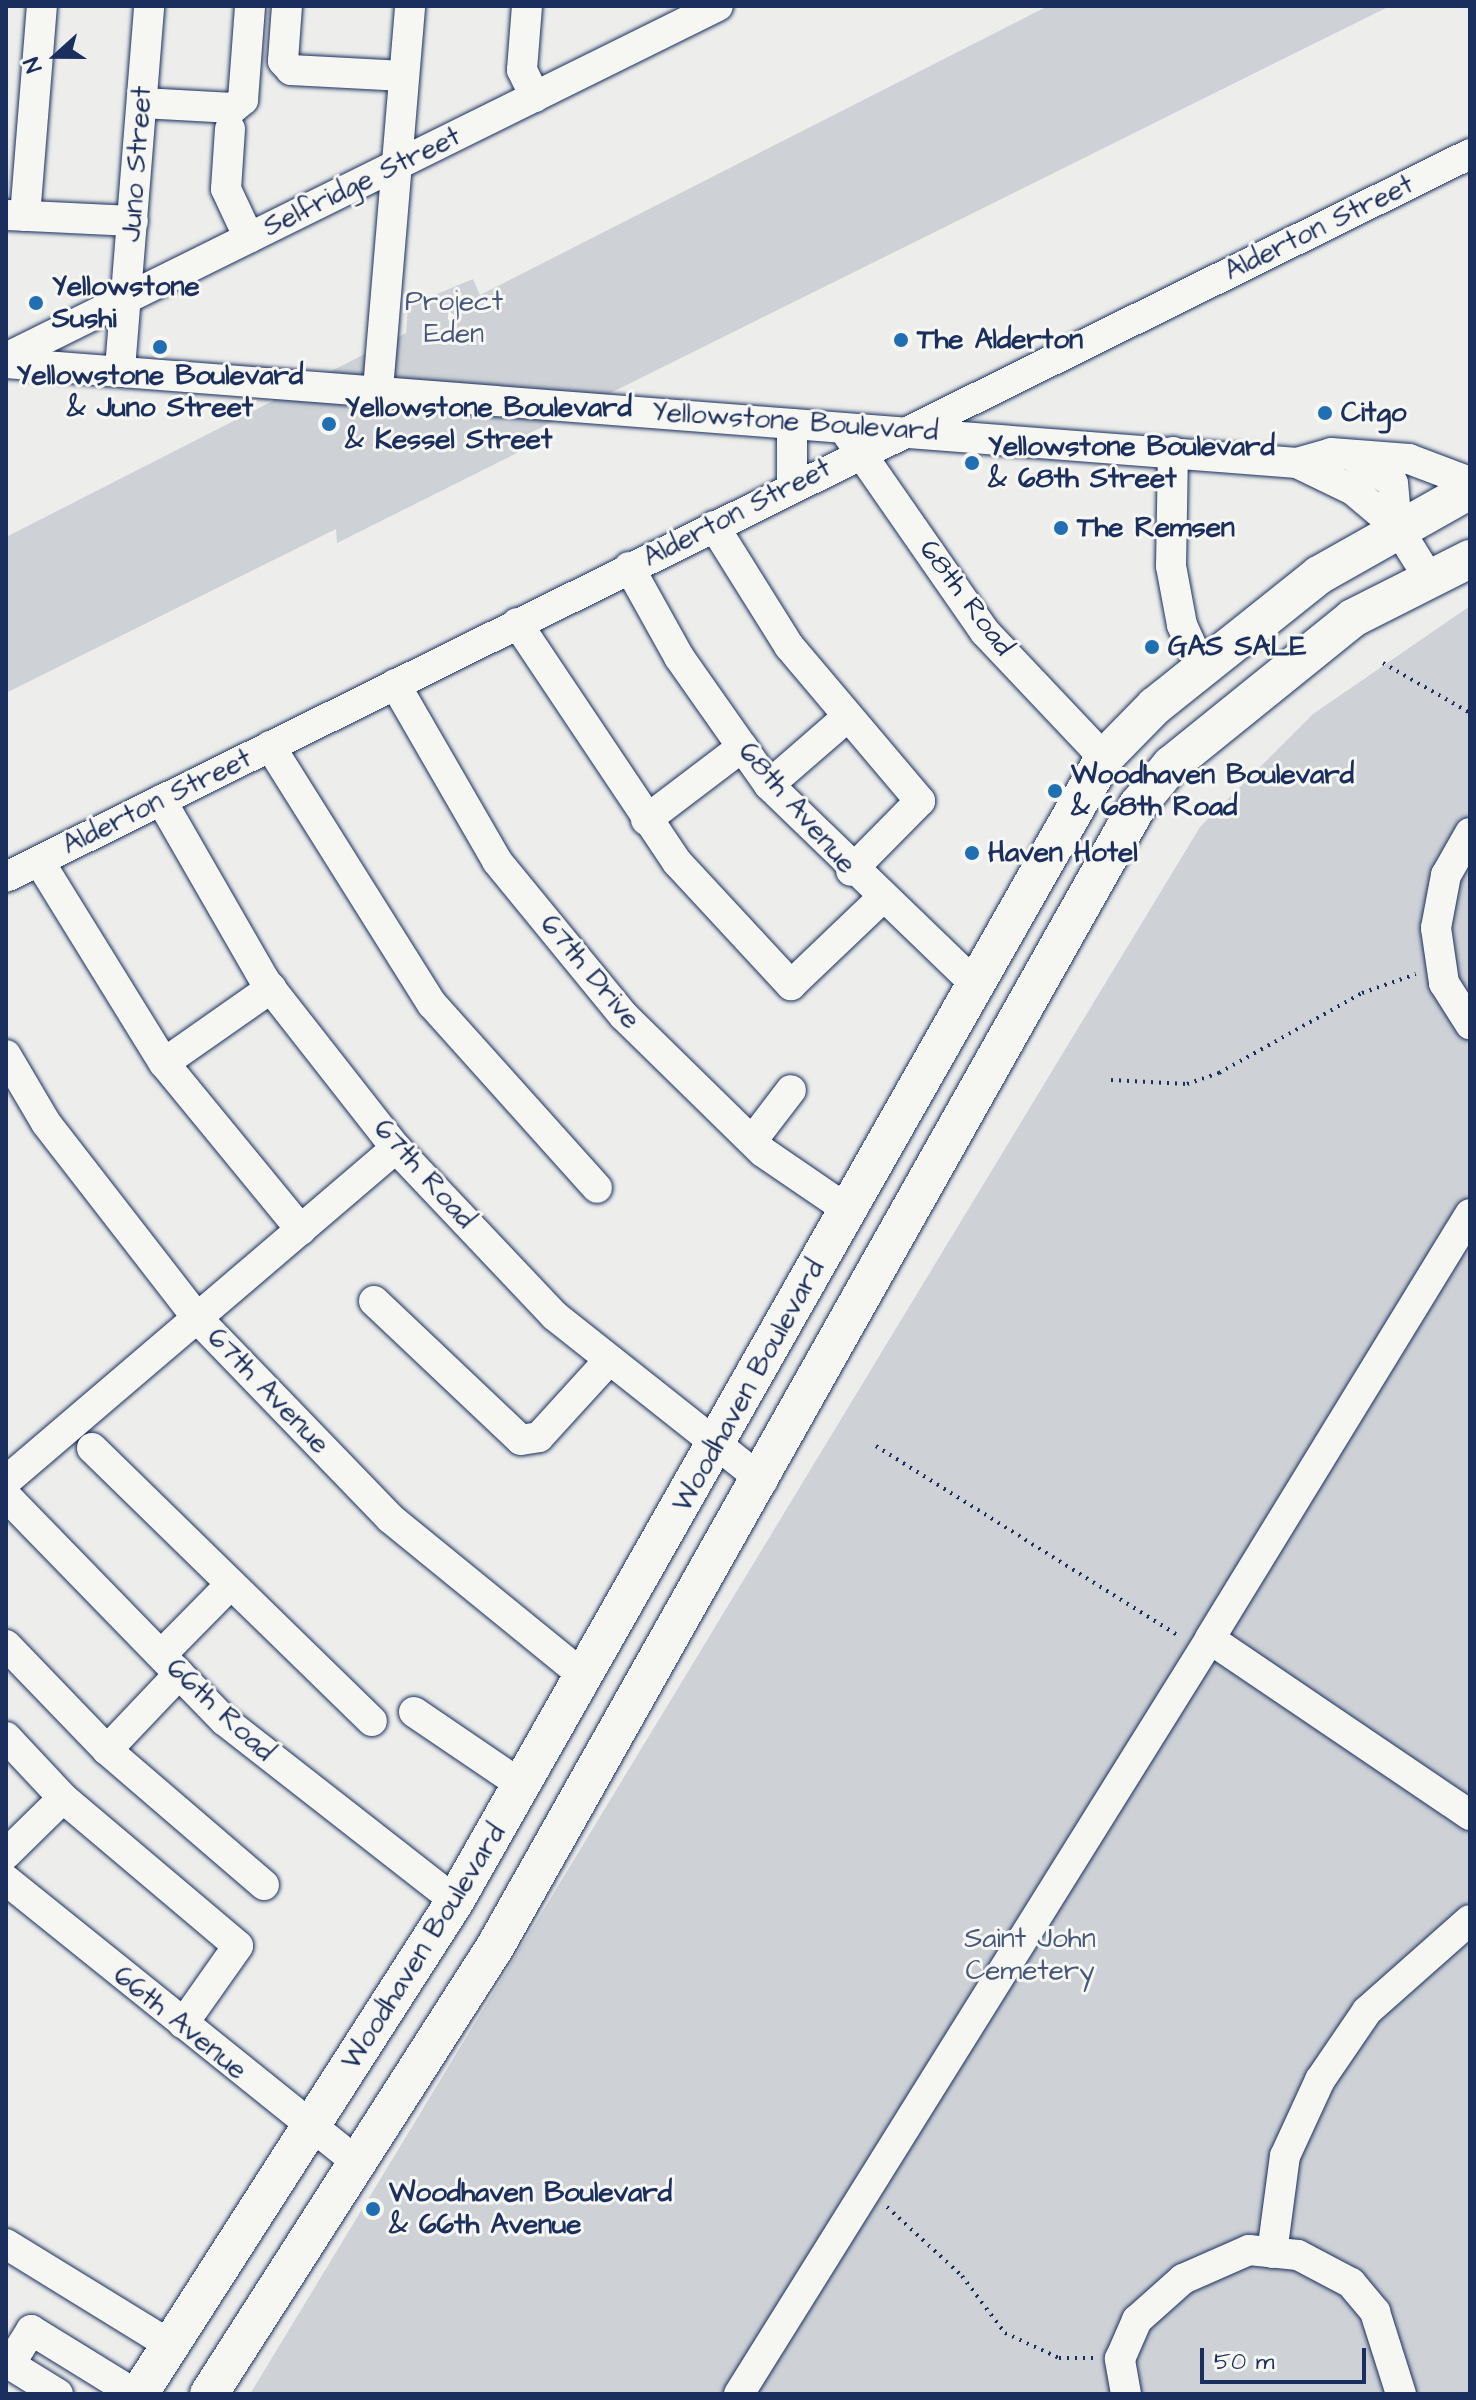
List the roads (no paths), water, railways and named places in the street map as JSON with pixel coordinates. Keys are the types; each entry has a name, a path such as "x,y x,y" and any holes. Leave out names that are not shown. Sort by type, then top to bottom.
{"main road":[{"name":"Woodhaven Boulevard","path":"137,2394 313,2130 523,1786 972,981 1104,758 1202,669 1319,575 1397,527 1470,490"},
{"name":"Woodhaven Boulevard","path":"209,2394 495,1947 763,1481 1138,805 1171,765 1353,618 1427,575 1470,559"}],"street":[{"path":"42,6 16,215 133,221"},
{"name":"Juno Street","path":"120,369 149,6"},
{"path":"142,103 233,108 243,100 250,6"},
{"path":"287,6 283,61 291,70 404,76"},
{"path":"378,389 410,6"},
{"path":"527,6 522,70 535,97"},
{"name":"Selfridge Street","path":"6,360 535,97 673,17 718,6"},
{"path":"230,129 226,189 249,238"},
{"name":"Alderton Street","path":"907,429 1470,154"},
{"name":"Yellowstone Boulevard","path":"6,360 792,424 851,440 907,429 1297,463 1345,454 1429,463 1470,482"},
{"path":"792,424 792,484"},
{"name":"Alderton Street","path":"6,877 714,526 792,484 851,440"},
{"name":"68th Road","path":"851,440 985,632 1104,758"},
{"path":"1173,452 1171,566 1182,625 1202,669"},
{"name":"Yellowstone Boulevard","path":"1345,454 1393,483 1397,527"},
{"name":"Yellowstone Boulevard","path":"1297,463 1353,490 1397,527 1427,575"},
{"path":"714,526 789,646 846,718 920,801 851,871"},
{"name":"68th Avenue","path":"629,567 769,785 851,871 972,981"},
{"path":"517,623 646,820 791,985 881,899"},
{"name":"67th Drive","path":"395,684 497,861 624,1016 752,1141 845,1208"},
{"path":"769,785 846,718"},
{"path":"270,746 432,1004 597,1188"},
{"path":"646,820 742,747"},
{"name":"67th Road","path":"161,800 271,988 396,1148 555,1316 763,1481"},
{"path":"1470,833 1446,875 1436,928 1444,983 1470,1024"},
{"path":"39,861 164,1063 301,1230"},
{"path":"164,1063 271,988"},
{"name":"67th Avenue","path":"6,1055 46,1123 197,1318 390,1518 584,1676"},
{"path":"752,1141 791,1090"},
{"path":"6,1481 396,1148"},
{"path":"739,2394 1206,1645 1470,1214"},
{"path":"374,1301 521,1440 539,1437 609,1360"},
{"path":"92,1448 227,1588 372,1721"},
{"name":"66th Road","path":"6,1496 225,1721 455,1901"},
{"path":"107,1750 227,1588"},
{"path":"6,1645 107,1750 264,1885"},
{"path":"1206,1645 1470,1815"},
{"path":"414,1712 523,1786"},
{"path":"6,1737 63,1798 238,1946 183,2024"},
{"path":"6,1854 63,1798"},
{"name":"66th Avenue","path":"6,1880 313,2130 357,2162"},
{"path":"1272,2253 1285,2156 1320,2080 1367,2011 1470,1920"},
{"path":"6,2244 170,2345"},
{"path":"1126,2394 1120,2359 1137,2320 1183,2279 1249,2250 1298,2255 1351,2283 1375,2312 1401,2394"},
{"path":"58,2394 8,2363 31,2330 137,2394"}],"place":[{"name":"Yellowstone Sushi","path":"36,303"},
{"name":"The Alderton","path":"901,340"},
{"name":"Yellowstone Boulevard & Juno Street","path":"160,347"},
{"name":"Citgo","path":"1325,413"},
{"name":"Yellowstone Boulevard & Kessel Street","path":"329,424"},
{"name":"Yellowstone Boulevard & 68th Street","path":"972,463"},
{"name":"The Remsen","path":"1061,528"},
{"name":"GAS SALE","path":"1152,647"},
{"name":"Woodhaven Boulevard & 68th Road","path":"1055,791"},
{"name":"Haven Hotel","path":"972,853"},
{"name":"Woodhaven Boulevard & 66th Avenue","path":"373,2209"}],"park label":[{"name":"Project Eden","path":"454,318"},
{"name":"Saint John Cemetery","path":"1030,1955"}]}
